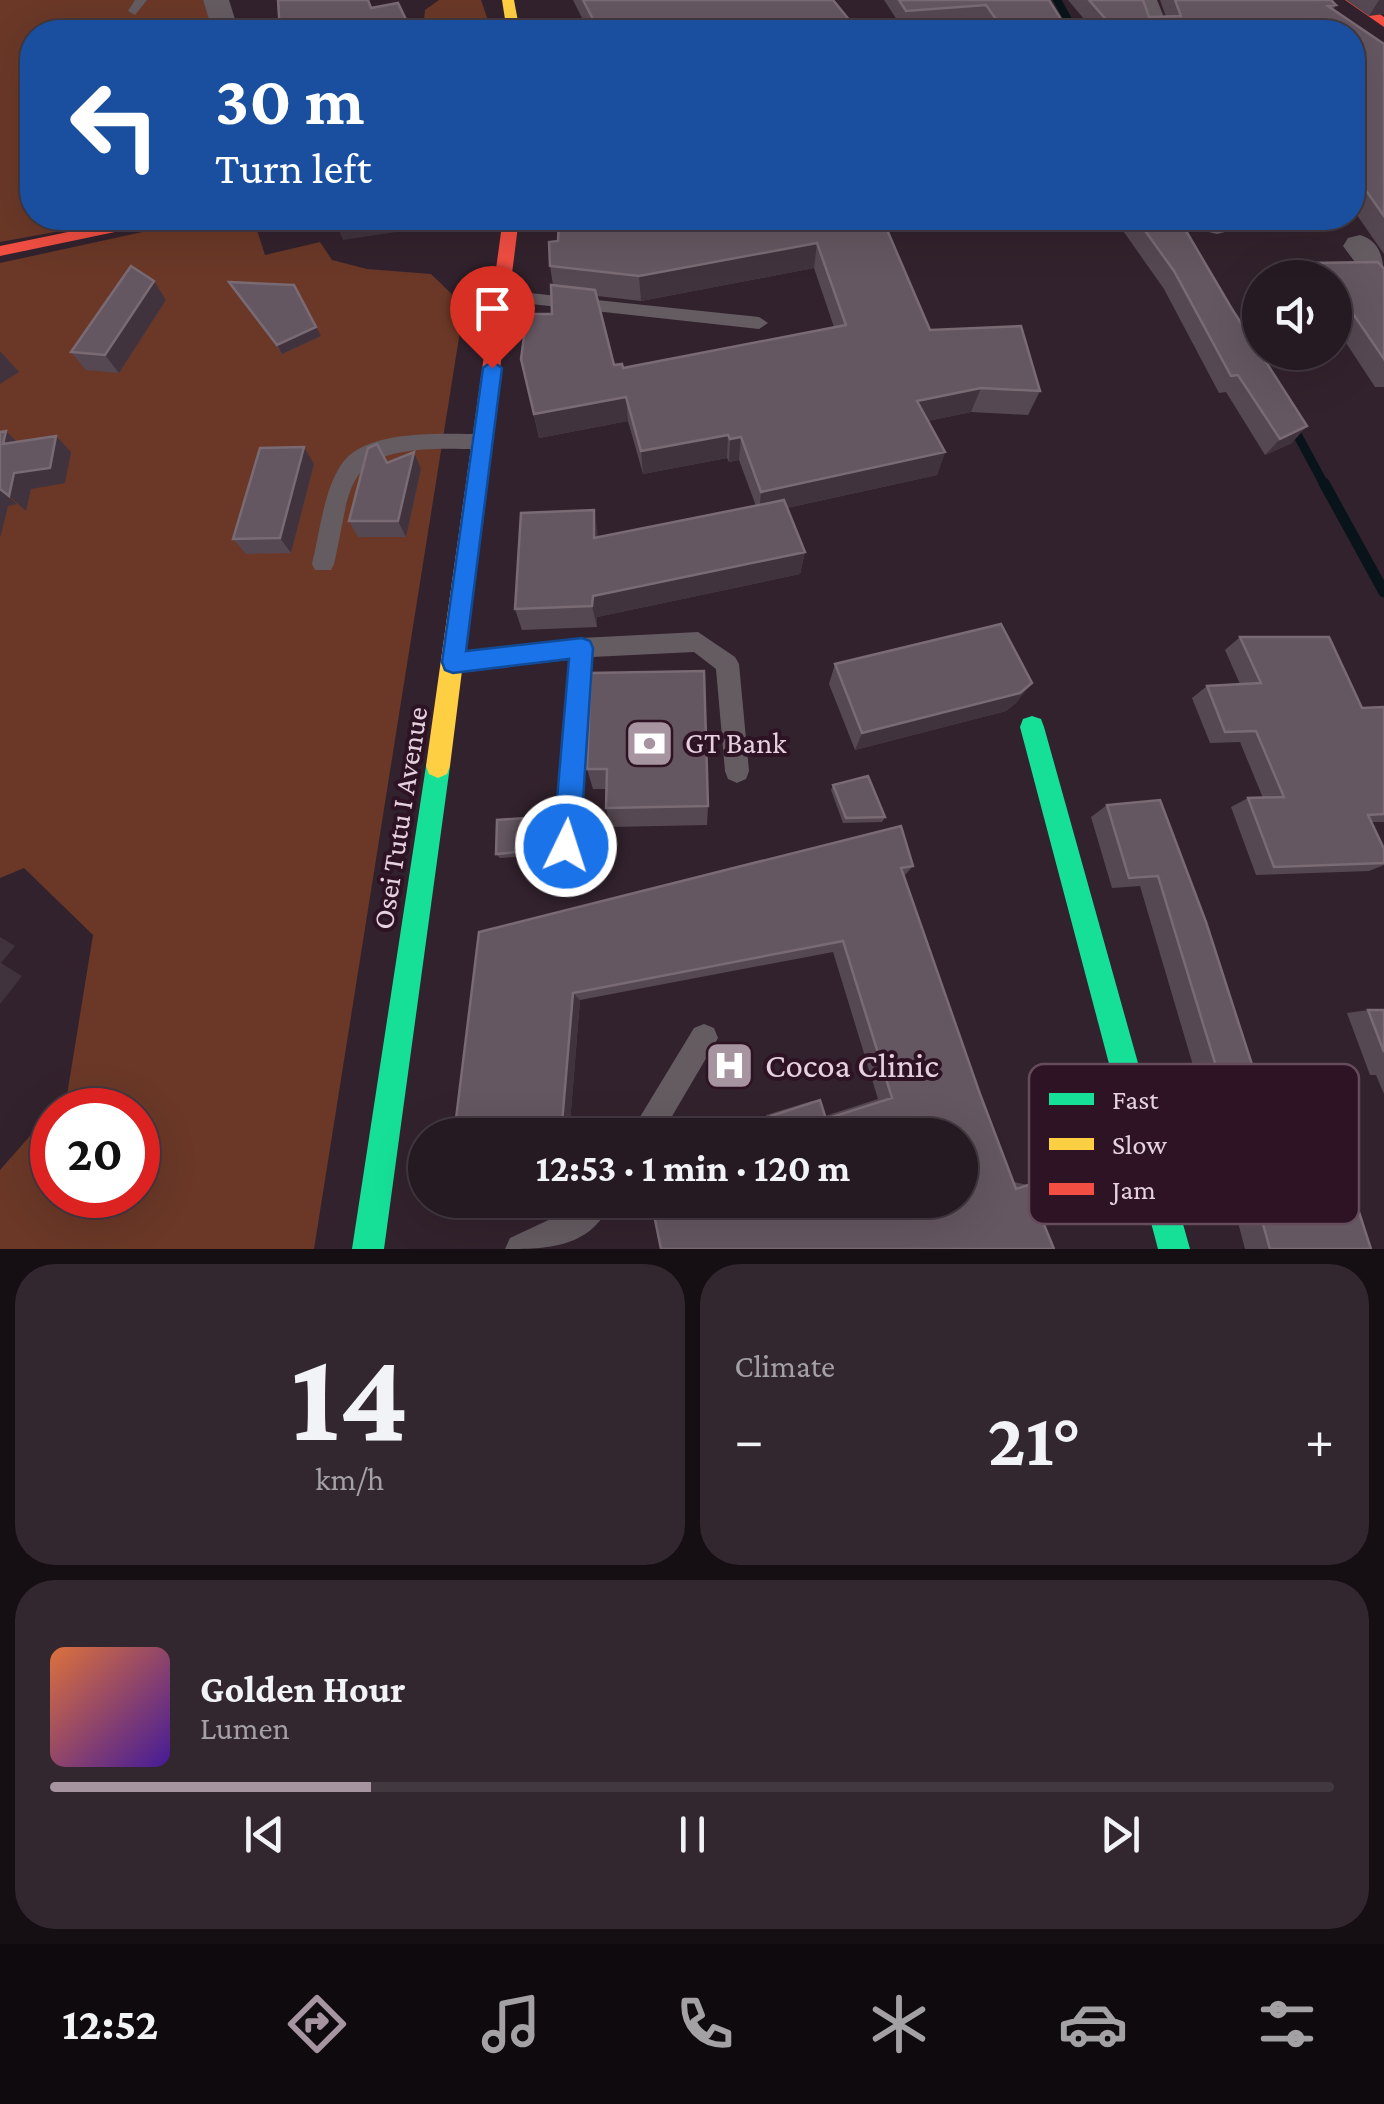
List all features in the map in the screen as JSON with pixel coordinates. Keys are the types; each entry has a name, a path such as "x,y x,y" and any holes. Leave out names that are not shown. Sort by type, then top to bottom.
{"street":[{"path":"1343,6 1384,22"},
{"path":"1365,27 1384,46"},
{"path":"0,251 101,230"},
{"name":"Osei Tutu I Avenue","path":"368,1249 453,662 509,230"},
{"path":"1360,246 1384,277"},
{"path":"1032,727 1124,1064"},
{"path":"1167,1224 1174,1249"}],"lane":[{"path":"501,296 760,323"},
{"path":"324,564 349,469 361,456 387,446 482,441"},
{"path":"453,662 582,648 698,642 727,664 737,771"},
{"path":"566,846 582,648"},
{"path":"655,1118 704,1038"},
{"path":"520,1249 568,1227 577,1218"}],"shaded area":[{"path":"0,0 203,0 210,20 20,20 20,230 66,230 0,242"},
{"path":"439,0 481,0 488,20 424,20 425,10"},
{"path":"152,230 257,230 265,255 320,242 332,260 367,269 431,274 464,306 314,1249 0,1249 0,1170 30,1136 30,1218 160,1218 160,1088 68,1088 93,935 24,868 0,878 0,263"}],"building":[{"path":"278,0 368,0 371,8 398,3 406,20 279,20"},
{"path":"583,0 833,0 849,20 593,20"},
{"path":"899,0 1049,0 1062,20 997,20 986,5 906,11"},
{"path":"1089,0 1143,0 1149,17 1181,16 1175,0 1331,0 1336,5 1328,6 1349,20 1106,20"},
{"path":"1365,31 1384,44 1384,216 1365,189"},
{"path":"558,230 887,230 930,330 1021,326 1040,391 981,388 917,401 945,452 761,492 741,437 730,439 728,435 641,451 626,397 534,414 521,359 527,314 552,314 551,285 595,290 614,365 622,364 623,368 846,325 817,243 639,276 550,266 549,242 558,241"},
{"path":"1145,230 1186,230 1242,325 1242,370 1271,370 1307,426 1280,439 1238,375 1231,376 1174,271"},
{"path":"1352,262 1378,262 1384,269 1384,359 1352,312"},
{"path":"131,266 154,281 105,355 71,352"},
{"path":"229,282 294,285 316,327 277,345"},
{"path":"6,431 3,444 56,436 50,468 14,473 9,496 0,489 0,432"},
{"path":"377,444 387,463 414,452 398,521 349,521 368,448"},
{"path":"304,447 280,538 233,539 260,448"},
{"path":"784,500 805,552 593,596 592,606 515,609 521,513 594,510 594,538"},
{"path":"1001,624 1032,683 1020,693 862,733 835,664"},
{"path":"1240,637 1329,637 1362,708 1384,707 1384,814 1368,815 1384,849 1384,863 1274,867 1248,798 1284,797 1256,731 1225,732 1207,686 1261,683"},
{"name":"GT Bank","path":"704,671 708,806 606,808 607,769 587,769 591,673"},
{"path":"868,776 885,817 846,818 833,785"},
{"path":"1160,800 1206,922 1252,1064 1215,1064 1158,876 1129,878 1107,805"},
{"path":"538,817 537,850 496,854 497,820"},
{"path":"901,826 913,866 901,868 980,1094 1016,1189 1029,1187 1029,1224 1044,1224 1054,1249 661,1249 655,1218 978,1218 978,1118 829,1118 892,1098 843,941 573,993 562,1118 456,1118 479,932"},
{"path":"1368,1010 1384,1010 1384,1052"},
{"path":"820,1100 826,1118 772,1118 771,1116"},
{"path":"1359,1212 1371,1249 1270,1249 1263,1224 1359,1224"}],"waterway":[{"path":"1057,0 1068,20"},
{"path":"1291,423 1325,486"},
{"path":"1324,483 1384,592"}],"traffic: fast":[{"path":"1032,727 1124,1064"},
{"path":"368,1249 438,766"},
{"path":"1167,1224 1174,1249"}],"traffic: slow":[{"path":"508,0 512,20"},
{"path":"438,766 490,377"}],"traffic: jam":[{"path":"1351,0 1384,23"},
{"path":"0,251 101,230"},
{"path":"490,377 509,230"}],"place":[{"name":"GT Bank","path":"650,743"},
{"name":"Cocoa Clinic","path":"730,1065"}],"route":[{"path":"492,368 453,662 582,648 566,846"}]}
